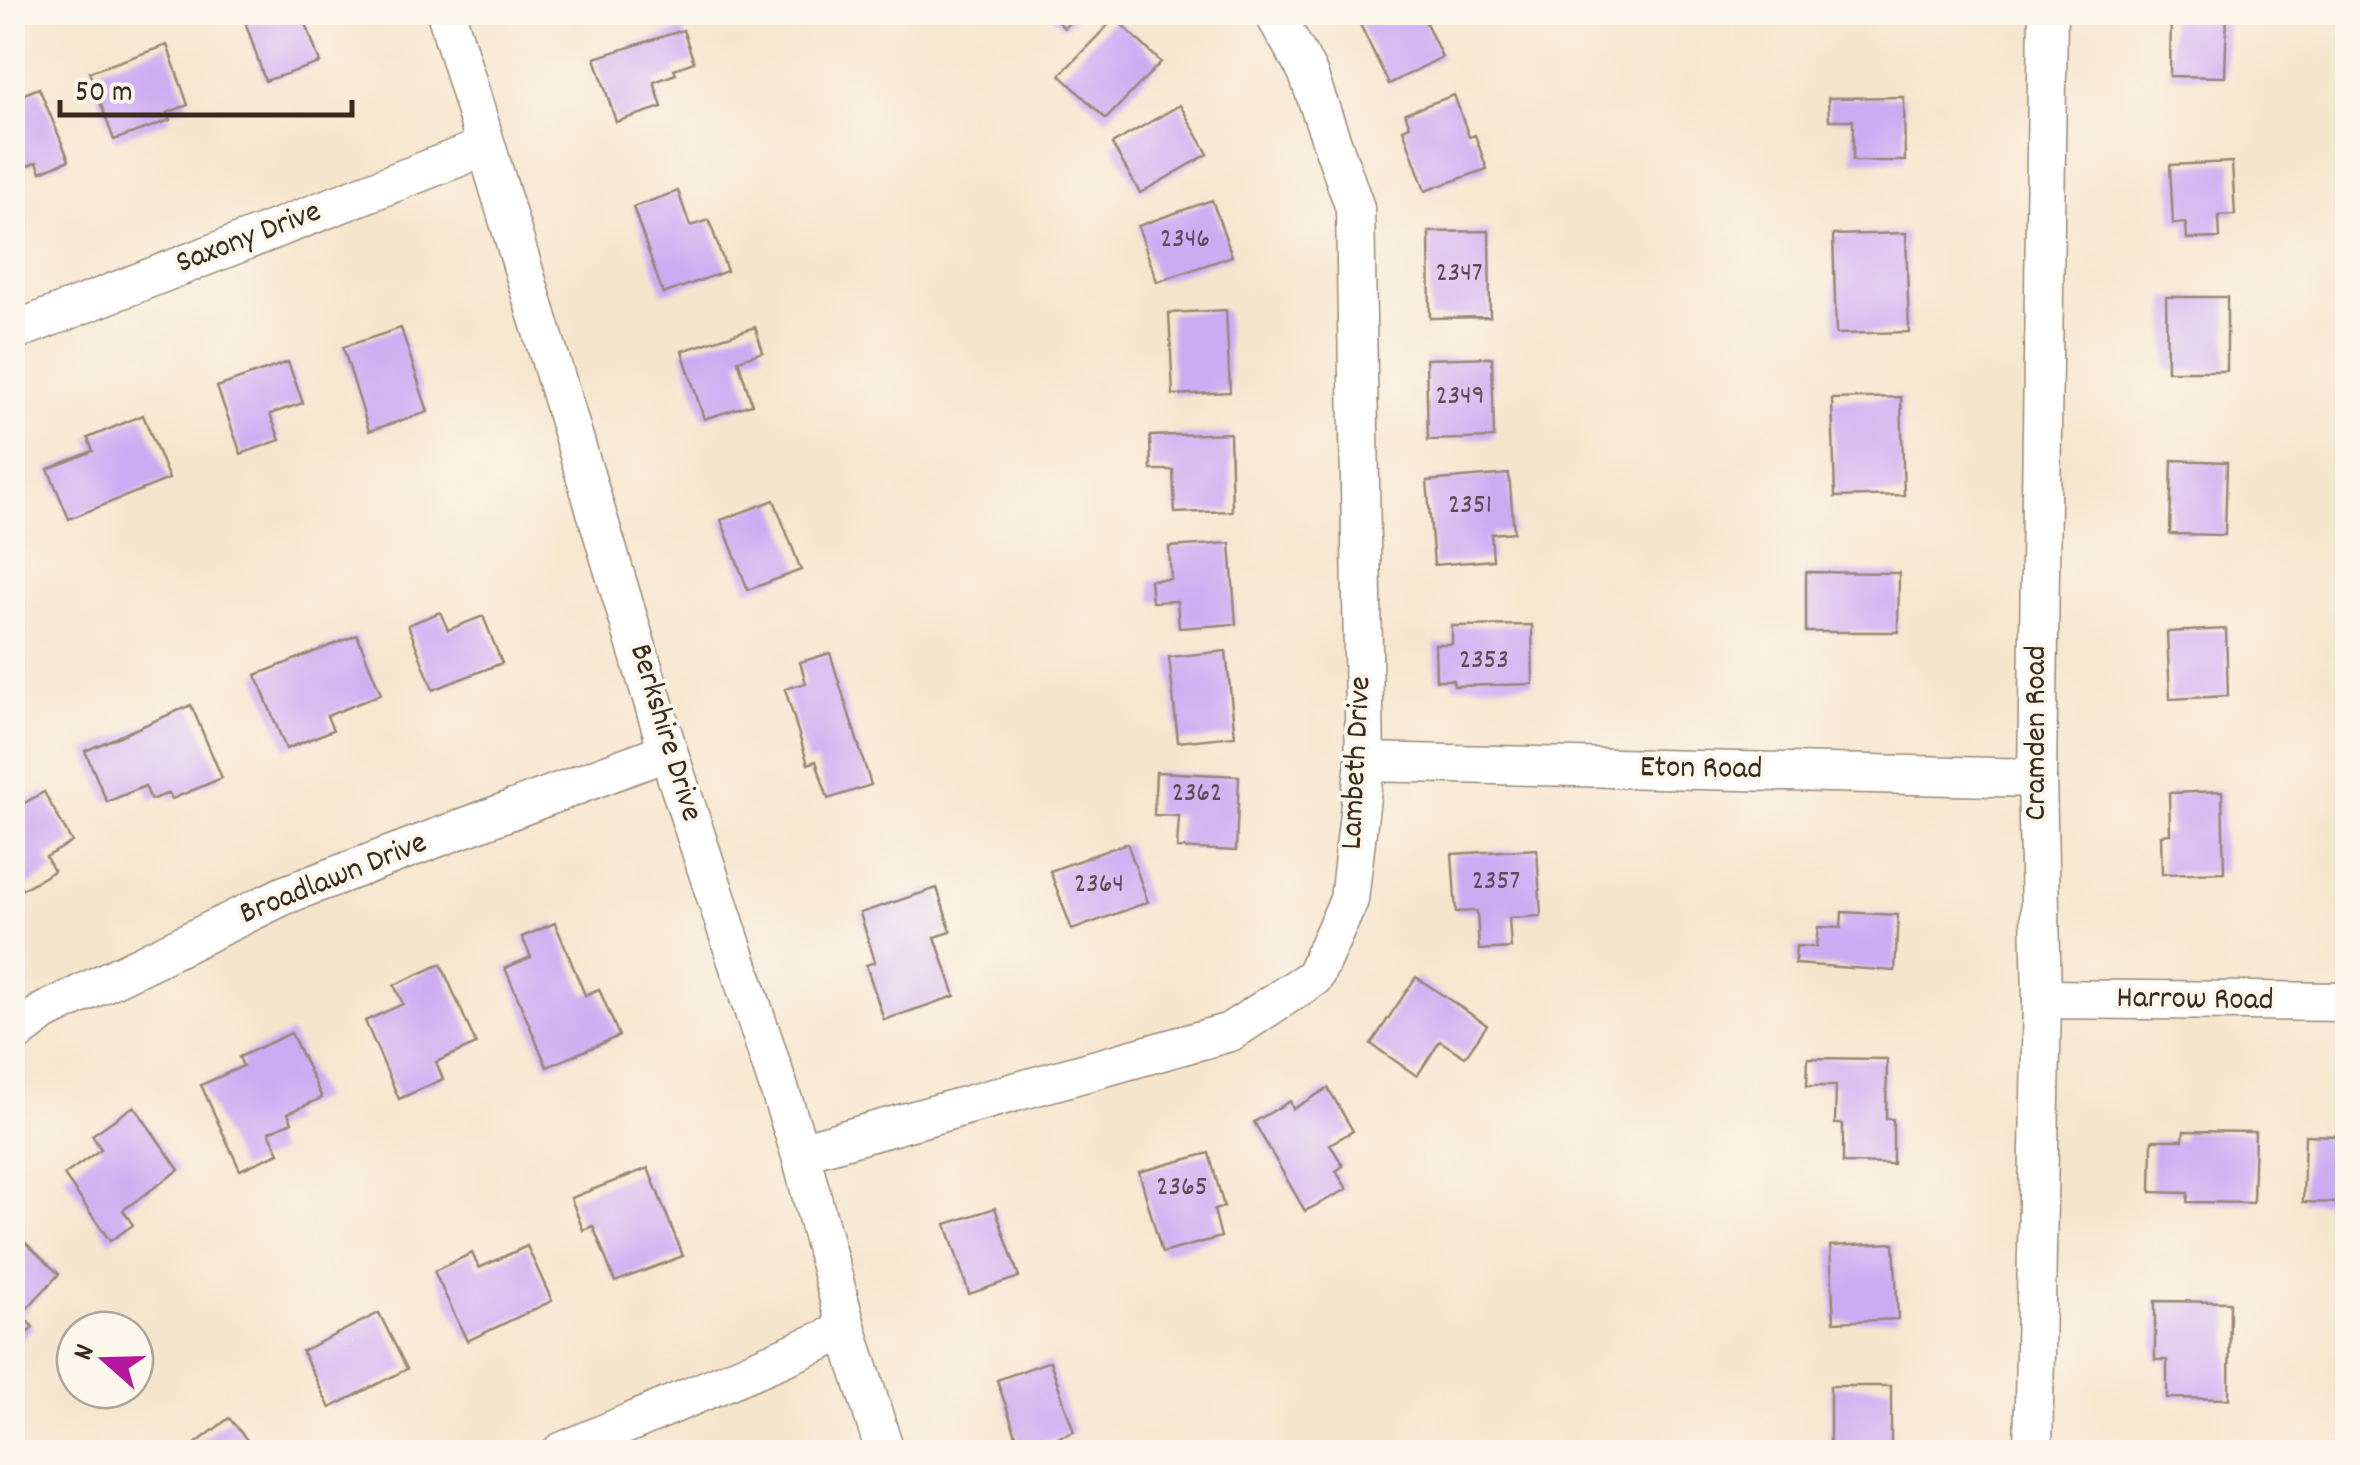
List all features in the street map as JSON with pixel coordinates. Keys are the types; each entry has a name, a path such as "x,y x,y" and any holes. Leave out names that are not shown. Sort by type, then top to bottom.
{"street":[{"name":"Berkshire Drive","path":"446,12 668,751 800,1152 885,1452"},
{"name":"Lambeth Drive","path":"800,1152 1230,1032 1314,977 1349,900 1365,762 1354,208 1307,70 1274,12"},
{"name":"Cramden Road","path":"2034,1452 2042,999 2036,778 2048,12"},
{"name":"Saxony Drive","path":"12,332 485,147"},
{"name":"Broadlawn Drive","path":"12,1036 44,1012 285,895 668,751"},
{"name":"Eton Road","path":"1365,762 2036,778"},
{"name":"Harrow Road","path":"2042,999 2348,1002"},
{"path":"561,1452 848,1330"}],"building":[{"path":"242,12 302,12 320,63 265,81"},
{"path":"1048,12 1079,12 1064,28"},
{"path":"1354,12 1421,12 1442,57 1389,84"},
{"path":"2171,12 2227,12 2225,77 2170,76"},
{"path":"1115,18 1161,62 1106,119 1060,75"},
{"path":"683,30 694,62 654,82 662,107 616,122 595,58"},
{"path":"167,45 188,105 167,113 170,120 114,140 89,72"},
{"path":"39,88 69,160 41,172 37,162 21,168 18,159 12,161 12,99"},
{"path":"1454,95 1469,137 1475,135 1487,169 1425,191 1403,129 1410,126 1405,113"},
{"path":"1904,97 1905,161 1853,161 1853,120 1829,120 1828,98"},
{"path":"1180,105 1208,154 1140,193 1112,144"},
{"path":"2232,162 2235,215 2219,216 2220,238 2187,239 2186,223 2173,224 2170,165"},
{"path":"678,191 690,226 709,220 727,271 663,294 633,207"},
{"path":"1212,200 1232,256 1157,282 1138,226"},
{"path":"1489,231 1490,317 1430,318 1429,232"},
{"path":"1906,233 1909,332 1836,334 1833,235"},
{"path":"2166,297 2227,297 2227,371 2167,371"},
{"path":"1226,310 1230,392 1173,395 1169,313"},
{"path":"755,327 763,352 738,360 752,404 704,419 682,351"},
{"path":"401,328 428,412 369,431 343,347"},
{"path":"1492,357 1494,438 1428,440 1426,359"},
{"path":"288,362 303,403 270,414 280,440 241,454 217,387"},
{"path":"1901,397 1904,495 1835,497 1832,399"},
{"path":"143,415 169,479 69,519 48,469 93,451 88,438"},
{"path":"1230,433 1232,511 1175,513 1173,470 1151,470 1150,436"},
{"path":"2172,460 2227,462 2225,535 2170,534"},
{"path":"1509,474 1514,532 1491,534 1493,560 1434,565 1427,481"},
{"path":"774,500 801,570 748,590 721,520"},
{"path":"1230,543 1236,624 1179,628 1177,601 1152,602 1150,580 1171,579 1169,547"},
{"path":"1806,572 1899,573 1898,632 1806,632"},
{"path":"440,612 448,630 483,616 502,663 433,690 408,625"},
{"path":"1532,625 1533,684 1454,686 1453,680 1436,680 1435,644 1452,644 1452,626"},
{"path":"2226,629 2228,696 2170,699 2167,632"},
{"path":"357,635 381,694 327,716 333,730 286,749 256,675"},
{"path":"1226,651 1235,736 1178,742 1169,657"},
{"path":"830,653 871,785 828,799 816,761 808,764 785,689 806,683 800,662"},
{"path":"191,705 222,778 172,799 169,793 151,800 145,786 107,802 85,751"},
{"path":"1156,772 1239,776 1236,851 1177,848 1179,816 1154,815"},
{"path":"2222,791 2224,872 2162,874 2161,835 2170,834 2169,793"},
{"path":"44,792 72,842 46,857 54,871 12,895 12,810"},
{"path":"1127,843 1148,902 1072,930 1050,871"},
{"path":"1537,849 1541,916 1509,918 1511,948 1479,950 1477,911 1456,912 1452,854"},
{"path":"937,888 951,932 935,937 955,996 884,1020 866,965 875,962 860,913"},
{"path":"1842,912 1898,915 1895,971 1795,964 1796,946 1816,947 1818,927 1841,928"},
{"path":"555,923 585,995 599,989 619,1036 547,1067 505,968 531,957 522,937"},
{"path":"441,964 476,1044 436,1062 443,1079 399,1099 365,1021 403,1004 394,985"},
{"path":"1416,977 1487,1025 1465,1057 1440,1041 1417,1076 1371,1044"},
{"path":"291,1033 322,1098 288,1113 292,1122 269,1132 279,1153 240,1170 201,1085 243,1066 239,1057"},
{"path":"1808,1058 1887,1059 1886,1119 1893,1119 1893,1164 1843,1163 1843,1124 1835,1124 1836,1086 1807,1086"},
{"path":"1328,1088 1353,1131 1330,1144 1343,1166 1336,1171 1347,1189 1305,1211 1254,1122 1290,1101 1293,1109"},
{"path":"134,1106 179,1170 123,1210 133,1225 110,1241 64,1175 101,1149 92,1135"},
{"path":"2184,1131 2255,1132 2253,1203 2187,1202 2188,1193 2151,1192 2152,1140 2183,1140"},
{"path":"2305,1135 2341,1136 2341,1142 2348,1142 2348,1203 2303,1202"},
{"path":"1209,1153 1224,1207 1214,1210 1221,1237 1162,1253 1139,1172"},
{"path":"648,1168 683,1256 615,1282 593,1226 583,1230 571,1198"},
{"path":"995,1208 1019,1277 969,1294 946,1224"},
{"path":"15,1233 59,1274 21,1315 33,1327 12,1349 12,1236"},
{"path":"1894,1243 1898,1319 1834,1322 1830,1246"},
{"path":"527,1246 552,1301 467,1341 434,1271 472,1253 479,1268"},
{"path":"2155,1301 2230,1302 2229,1399 2167,1398 2167,1360 2155,1360"},
{"path":"379,1313 407,1369 330,1408 302,1351"},
{"path":"1050,1361 1074,1432 1021,1450 997,1380"},
{"path":"1830,1386 1891,1386 1891,1452 1830,1452"},
{"path":"229,1418 257,1452 185,1452"},
{"path":"2348,1441 2348,1452 2331,1452 2330,1447"}]}
